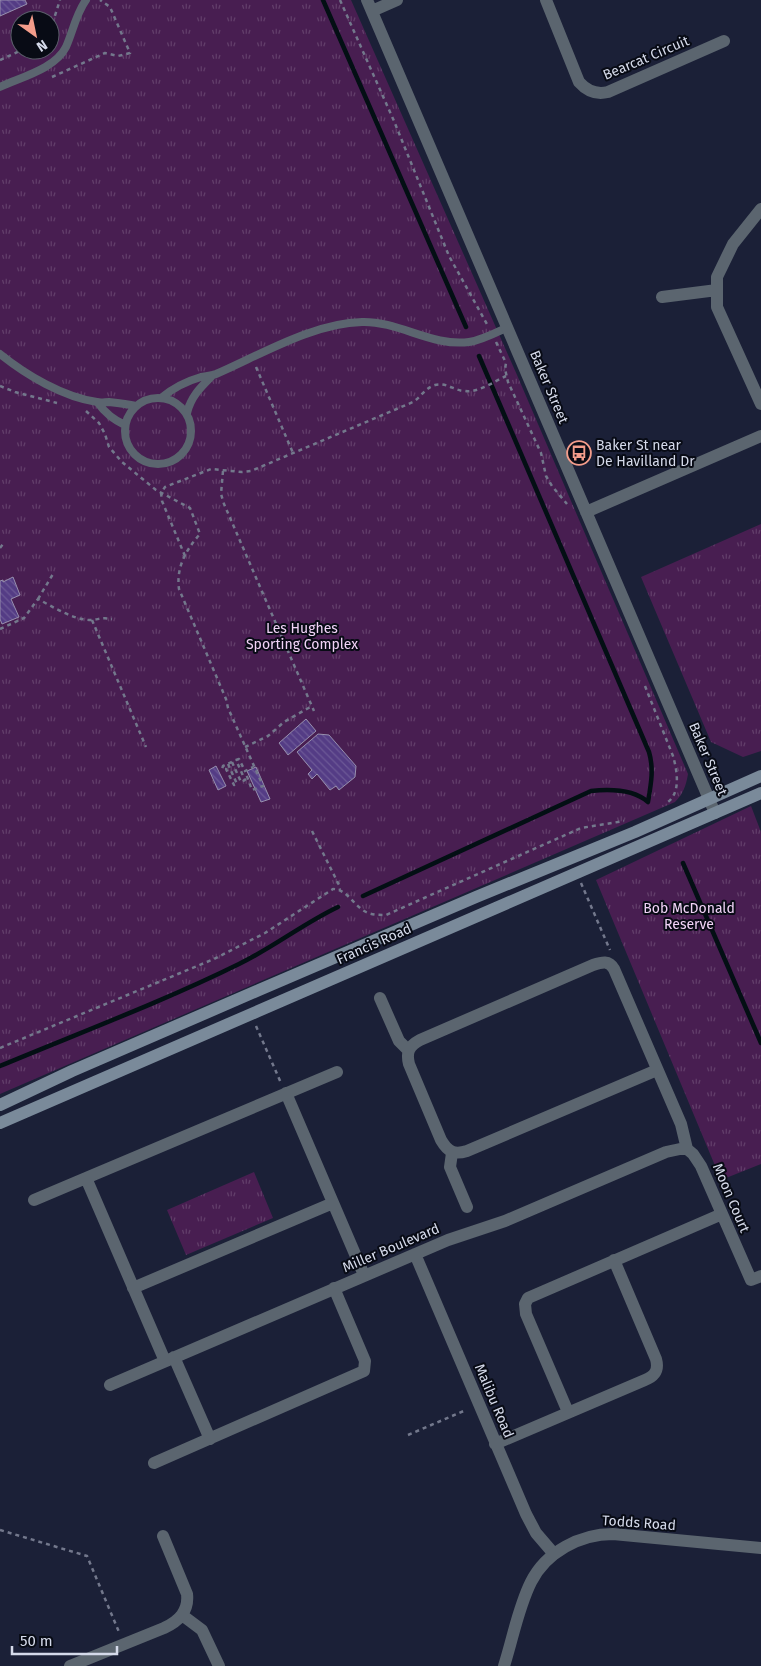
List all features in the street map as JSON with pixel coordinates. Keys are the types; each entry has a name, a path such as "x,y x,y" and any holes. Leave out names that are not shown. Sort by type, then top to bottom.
{"main road":[{"name":"Francis Road","path":"0,1105 72,1071 259,990 476,897 595,849 761,776"},
{"name":"Francis Road","path":"0,1123 761,793"}],"street":[{"path":"370,5 397,0"},
{"name":"Bearcat Circuit","path":"546,0 579,82 584,88 593,92 608,92 724,41"},
{"name":"Baker Street","path":"370,5 715,813"},
{"path":"761,209 733,244 717,277 717,307 761,404"},
{"path":"662,297 717,290"},
{"path":"586,512 761,436"},
{"path":"657,1070 458,1154 452,1153 441,1140 407,1057 408,1050 420,1040 593,965 601,962 609,963 614,969 683,1129 687,1149"},
{"path":"380,998 399,1041 408,1050"},
{"path":"34,1200 337,1072"},
{"path":"286,1093 364,1276"},
{"name":"Miller Boulevard","path":"110,1385 448,1240 505,1221 666,1152 676,1149 687,1149"},
{"name":"Moon Court","path":"687,1149 699,1161 751,1280 761,1276"},
{"path":"452,1153 450,1167 467,1207"},
{"path":"86,1178 134,1288 210,1439"},
{"path":"134,1288 333,1203"},
{"path":"568,1412 526,1314 525,1304 528,1298 722,1214"},
{"name":"Malibu Road","path":"415,1254 526,1514 536,1532 554,1554"},
{"path":"496,1444 649,1378 657,1370 656,1359 614,1260"},
{"path":"154,1463 364,1372 365,1361 334,1288"},
{"name":"Todds Road","path":"504,1666 525,1594 532,1580 546,1561 575,1542 591,1536 604,1534 761,1548"},
{"path":"70,1666 170,1625 182,1615 187,1603 187,1594 163,1536"},
{"path":"182,1615 202,1630 219,1666"}],"lane":[{"path":"0,86 48,65 57,58 64,49 77,15 86,0"},
{"path":"161,398 171,390 190,381 213,375 298,337 321,329 361,322 378,322 429,337 454,342 470,342 508,328"},
{"path":"0,354 19,370 42,383 69,394 98,403 109,402 136,406"},
{"path":"187,413 192,398 198,389 213,375"},
{"path":"152,398 171,400 180,405 187,413 192,429 189,445 184,453 167,463 158,464 148,463 133,453 125,436 129,415 136,406 152,398"},
{"path":"98,403 103,410 117,421 126,425"}],"path":[{"path":"45,80 105,53 118,56 130,53 110,7 100,0"},
{"path":"340,0 394,121 445,247 506,363 506,376 541,453 549,482 562,496 571,511"},
{"path":"252,357 293,453"},
{"path":"185,556 162,501 161,492 165,487 204,470 251,471 413,402 425,390 433,386 449,385 463,391 476,389 506,376"},
{"path":"0,386 24,395 64,404"},
{"path":"82,409 99,423 109,448 138,476 161,492 190,508 200,534 185,556 179,569 179,589 253,767 263,786 252,790 239,759 223,766 218,771"},
{"path":"222,471 221,494 224,504 314,711"},
{"path":"0,548 2,544"},
{"path":"0,629 24,618 53,574"},
{"path":"38,599 74,616 92,620 99,618 112,619"},
{"path":"92,620 146,747"},
{"path":"644,685 673,756 677,781 674,795 669,802 662,805"},
{"path":"245,747 268,736 284,722 312,706"},
{"path":"232,762 241,782 245,780 236,760"},
{"path":"222,769 226,768 234,785 237,784 228,764"},
{"path":"245,771 253,767"},
{"path":"312,831 340,890 364,911 371,914 386,915 580,828 632,819"},
{"path":"0,1048 221,956 287,920 330,890 337,888 340,890"},
{"path":"588,898 610,951 609,963"},
{"path":"261,1036 286,1093"},
{"path":"408,1435 466,1410"},
{"path":"0,1530 87,1556 124,1644"}],"green space":[{"name":"Les Hughes Sporting Complex","path":"0,0 351,0 517,375 688,774 685,786 675,802 0,1094"},
{"path":"761,524 761,751 743,757 711,742 641,577"},
{"name":"Bob McDonald Reserve","path":"751,806 761,832 761,1164 721,1180 596,880"},
{"path":"254,1172 273,1218 186,1255 167,1210"}],"building":[{"path":"0,0 25,0 27,4 0,16"},
{"path":"13,577 20,595 11,599 19,617 2,624 0,619 0,581 3,580 3,582"},
{"path":"306,719 316,731 288,755 279,743"},
{"path":"318,734 329,735 356,766 355,777 339,790 336,786 330,790 317,774 312,779 308,774 312,770 297,752"},
{"path":"216,766 226,786 218,790 209,770"},
{"path":"256,767 270,799 261,802 247,771"}],"waterway":[{"path":"323,0 466,327"},
{"path":"363,896 591,791 613,790 628,792 648,802 652,771 649,752 479,356"},
{"path":"683,863 761,1043"},
{"path":"0,1066 210,978 252,957 338,907"}],"place":[{"name":"Baker St near De Havilland Dr","path":"579,453"}]}
